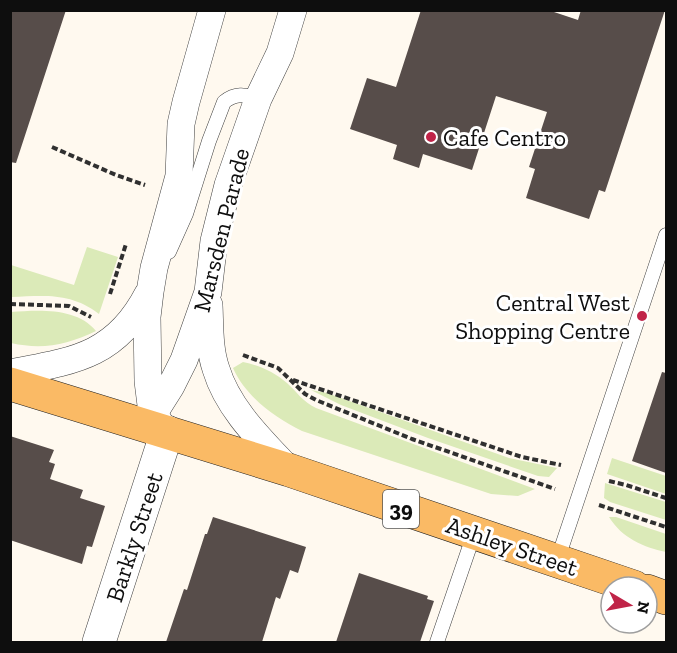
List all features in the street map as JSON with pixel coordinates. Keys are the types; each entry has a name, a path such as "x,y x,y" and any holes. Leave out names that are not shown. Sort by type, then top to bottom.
{"main road":[{"name":"Ashley Street","path":"10,384 151,422 599,575"}],"street":[{"path":"151,422 147,317 150,292 178,176 186,102 212,10"},
{"name":"Marsden Parade","path":"151,422 176,376 208,292 214,241 222,206 258,99 280,53 293,10"},
{"path":"10,373 52,365 99,349 125,330 136,317 150,292"},
{"name":"Ashley Street","path":"208,292 211,345 216,371 249,426 289,470"},
{"name":"Barkly Street","path":"99,642 151,422"}],"lane":[{"path":"150,292 186,214 208,141 224,102 229,97 241,94 258,99"},
{"path":"557,561 666,235"},
{"path":"437,642 474,534"}],"path":[{"path":"52,147 145,185 142,196"},
{"path":"106,303 128,238"},
{"path":"10,304 69,306 90,315 95,320"},
{"path":"236,355 245,355 272,364 305,394 316,400 412,439 542,484"},
{"path":"292,380 522,457 561,465"},
{"path":"605,480 666,498"},
{"path":"606,508 666,527"}],"green space":[{"path":"87,247 118,257 99,314 78,302 57,297 11,297 11,265 74,285"},
{"path":"45,311 68,314 88,323 96,331 75,340 54,345 33,346 11,343 11,312"},
{"path":"243,362 261,367 277,376 311,406 535,489 518,496 491,494 302,431 262,406 245,388 233,368"},
{"path":"311,390 327,393 509,458 557,468 549,477 538,476 428,438 341,405"},
{"path":"612,458 666,476 666,494 607,474"},
{"path":"605,483 666,502 666,520 610,502 604,498"},
{"path":"609,517 616,517 666,534 666,552 649,547 627,536"}],"building":[{"path":"10,10 66,10 16,163 10,162"},
{"path":"421,10 548,10 578,20 581,10 665,10 605,192 599,190 589,219 526,198 535,169 529,167 547,112 496,96 472,170 423,154 419,168 393,159 397,145 350,129 367,78 396,87"},
{"path":"662,372 666,373 666,473 632,461"},
{"path":"10,436 54,450 49,462 55,464 50,479 83,490 80,498 105,506 92,547 87,546 82,564 10,540"},
{"path":"213,517 306,547 298,573 290,570 280,599 276,597 262,642 166,642 184,589 187,590 205,534 207,534"},
{"path":"359,573 428,596 427,599 434,601 420,642 336,642"}],"place":[{"name":"Cafe Centro","path":"431,137"},
{"name":"Central West Shopping Centre","path":"642,316"}]}
